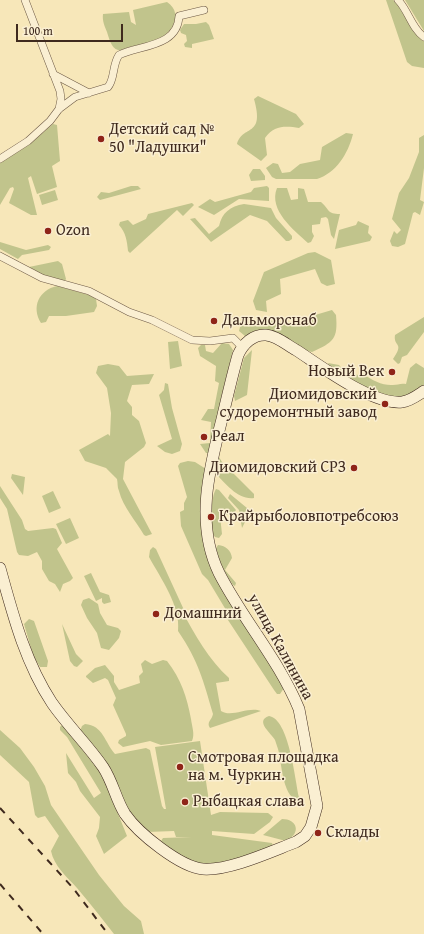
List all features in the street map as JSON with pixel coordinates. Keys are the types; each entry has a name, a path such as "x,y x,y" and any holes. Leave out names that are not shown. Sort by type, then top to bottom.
{"main road":[{"path":"242,347 258,336 267,335 274,337 354,387 388,400 404,402 424,391"},
{"name":"улица Калинина","path":"0,568 19,636 43,688 53,704 102,765 125,813 144,835 189,865 203,869 215,868 260,856 296,842 305,836 314,819 317,806 299,709 293,695 265,645 220,574 208,538 206,495 211,463 232,376 242,347"}],"street":[{"path":"25,0 61,95 59,109"},
{"path":"398,0 420,34 424,37"},
{"path":"0,159 38,132 59,109 75,97 105,88 110,85 116,59 119,55 132,50 158,44 172,34 178,25 179,16 204,10"},
{"path":"53,74 88,93"},
{"path":"0,256 42,278 94,293 129,312 152,320 192,340 210,341 233,338 242,347"}],"green space":[{"path":"386,0 393,0 397,3 418,36 424,41 424,68 412,66 407,62"},
{"path":"405,0 424,0 424,31"},
{"path":"167,2 173,7 175,19 170,30 165,35 148,44 121,50 114,47 104,24 103,14 129,12 131,22 136,25 133,10"},
{"path":"206,22 209,25 214,39 192,44 192,48 185,47 184,44 187,41 186,35 181,33 180,30 184,24"},
{"path":"258,96 296,114 304,124 299,128 280,127 272,131 265,138 267,155 261,161 237,144 240,138 255,125 257,120 257,111 254,99"},
{"path":"53,124 57,125 60,161 52,166 57,187 37,194 31,176 28,178 37,215 31,215 9,203 14,189 13,187 10,188 0,205 0,163 30,144"},
{"path":"346,133 353,134 348,149 340,162 324,176 317,179 276,179 272,177 266,168 273,163 278,164 282,173 290,172 300,164 320,160 322,147"},
{"path":"424,135 424,168 420,200 424,202 420,215 415,212 413,213 405,244 398,247 392,246 390,241 394,231 397,234 401,230 392,219 399,193 409,178 419,152 419,138"},
{"path":"253,169 260,169 265,176 265,180 251,181 249,175"},
{"path":"131,186 138,186 141,189 100,200 97,197 101,192 109,193"},
{"path":"267,186 269,188 269,201 239,199 214,215 198,207 210,199 215,202 251,192 254,188"},
{"path":"277,188 287,188 291,200 298,199 298,188 304,189 308,202 321,202 329,211 340,214 334,239 331,235 328,219 326,217 321,218 320,224 312,225 312,232 314,236 311,242 308,243 290,226 279,212 275,196"},
{"path":"55,190 58,200 42,205 39,195"},
{"path":"192,203 194,205 183,216 177,210 130,253 128,251 126,237 119,225 120,222 128,220 133,225 146,219 148,214"},
{"path":"244,204 271,208 276,218 292,236 292,239 286,241 267,221 250,215 211,242 190,219 195,218 209,234 219,226 222,217 227,211 235,206"},
{"path":"358,221 369,226 368,233 372,237 370,241 335,249 339,230 356,225"},
{"path":"0,242 26,250 48,245 51,247 49,250 22,255 18,259 0,249"},
{"path":"315,252 331,260 335,284 327,286 321,283 315,269 280,279 281,294 266,301 267,312 256,310 253,301 264,272 308,253"},
{"path":"58,261 62,264 66,279 64,282 43,275 29,267"},
{"path":"57,286 89,295 96,299 97,306 94,312 66,316 49,316 46,322 41,323 37,311 38,300 46,291"},
{"path":"332,310 336,315 335,335 330,342 312,352 245,336 239,331 240,327 244,324 260,319 289,323 295,326 303,323 305,318"},
{"path":"424,317 424,332 407,355 402,357 400,363 398,364 393,359 398,350 395,335"},
{"path":"178,341 182,366 170,369 168,342"},
{"path":"222,343 229,344 233,350 209,453 206,453 200,444 210,443 211,422 201,420 208,409 214,409 219,383 215,381 216,366 200,356 198,348 201,345 205,345 206,351 213,353"},
{"path":"252,350 247,395 235,401 234,396 244,358"},
{"path":"328,363 339,365 344,370 351,373 365,375 386,385 395,385 406,384 410,368 416,363 424,368 424,386 408,397 402,398 385,395 350,380 332,368"},
{"path":"108,364 119,366 127,376 154,374 149,384 132,385 127,401 132,407 132,415 139,421 146,443 144,447 125,462 123,479 152,534 146,536 123,503 118,490 117,479 106,468 85,461 79,450 108,434 110,436 111,413 107,388 96,373 98,366"},
{"path":"165,383 168,384 172,408 182,444 180,451 172,454 165,452 157,446 172,439 159,395 164,390"},
{"path":"219,457 222,462 254,494 254,498 248,498 238,494 228,487 216,474"},
{"path":"188,461 195,462 206,469 204,537 284,688 280,694 277,694 274,690 226,617 226,610 208,580 202,574 181,526 180,512 184,510 184,503 187,497 178,466 180,463"},
{"path":"12,474 25,477 23,495 11,478"},
{"path":"0,486 22,520 25,529 28,531 53,528 56,529 62,543 57,549 73,578 63,584 60,592 55,584 49,581 42,569 42,561 37,552 28,556 19,555 17,552 7,509 0,498"},
{"path":"216,489 219,490 236,510 233,514 220,516 222,534 219,538 215,537 213,534 211,521 213,499"},
{"path":"53,491 61,508 49,513 42,496"},
{"path":"230,494 247,508 246,520 242,528 239,510 228,498"},
{"path":"70,518 79,538 66,544 56,524"},
{"path":"218,545 226,547 231,553 232,558 225,570 236,583 235,586 230,581 221,563 216,548"},
{"path":"153,547 156,549 184,610 182,611 192,629 215,663 229,678 229,681 216,683 221,711 225,713 235,713 251,710 261,711 210,728 209,723 213,714 200,671 191,652 178,631 178,622 173,602 149,557 150,550"},
{"path":"91,573 100,592 109,595 111,602 104,604 102,602 102,598 96,601 84,576"},
{"path":"89,598 98,604 100,613 107,625 118,628 121,631 119,638 109,650 101,648 97,633 87,618 81,605 83,600"},
{"path":"29,619 34,621 48,661 47,667 40,667 33,655 24,624"},
{"path":"62,624 76,654 83,661 77,667 70,661"},
{"path":"145,660 152,664 163,660 167,661 176,675 183,688 189,711 193,733 192,741 161,745 150,741 123,747 118,743 119,740 126,736 126,734 113,705 116,698 108,680 105,678 93,683 86,676 95,668 105,665 114,676 114,682 119,690 140,683 139,676 143,672 141,664"},
{"path":"269,716 276,720 282,727 286,738 293,764 299,797 297,800 288,792 283,778 275,740 265,728 263,721"},
{"path":"85,724 91,725 100,731 115,754 146,748 150,750 162,806 164,809 166,809 155,747 200,741 211,815 220,812 268,813 273,817 270,822 254,834 212,831 212,835 272,843 273,846 239,858 212,864 199,863 187,859 175,852 161,841 163,838 192,837 176,837 174,831 147,832 129,812 80,731 82,726"},
{"path":"62,725 96,766 106,784 127,836 104,854 96,836 99,828 100,817 68,773 66,753 94,798 101,793 67,737 60,730"},
{"path":"0,730 20,748 34,767 45,786 51,805 99,875 124,906 141,921 144,934 114,934 55,862 51,851 59,836 45,816 38,818 35,815 29,782 0,755"},
{"path":"282,819 291,821 296,827 296,831 291,838 286,841 263,835"}],"railway":[{"path":"0,808 73,888 108,934"},
{"path":"0,884 43,934"}],"place":[{"name":"Детский сад № 50 \"Ладушки\"","path":"101,139"},
{"name":"Ozon","path":"48,231"},
{"name":"Дальморснаб","path":"214,321"},
{"name":"Новый Век","path":"392,372"},
{"name":"Диомидовский судоремонтный завод","path":"385,404"},
{"name":"Реал","path":"204,437"},
{"name":"Диомидовский СРЗ","path":"354,468"},
{"name":"Крайрыболовпотребсоюз","path":"211,517"},
{"name":"Домашний","path":"156,614"},
{"name":"Смотровая площадка на м. Чуркин.","path":"180,767"},
{"name":"Рыбацкая слава","path":"185,802"},
{"name":"Склады","path":"318,833"}]}
